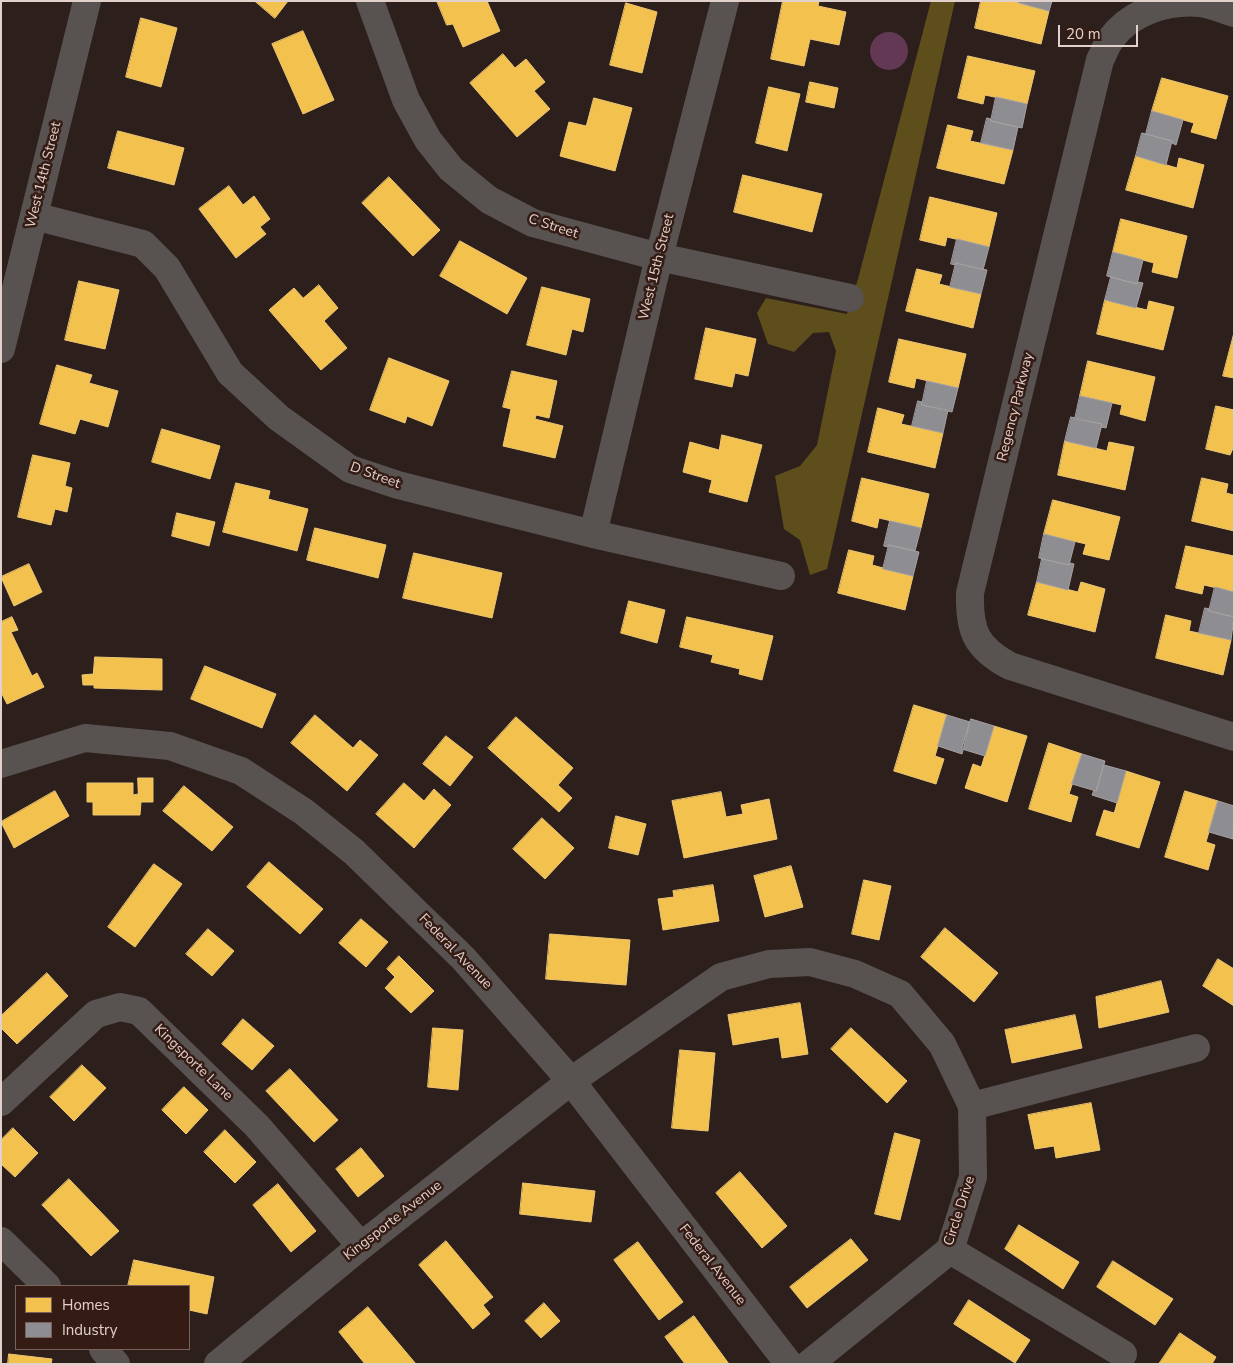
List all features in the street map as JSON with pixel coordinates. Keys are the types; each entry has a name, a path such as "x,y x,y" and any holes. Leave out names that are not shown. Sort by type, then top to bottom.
{"street":[{"name":"West 14th Street","path":"1,349 87,1"},
{"name":"C Street","path":"370,1 406,100 428,140 452,169 489,200 533,223 659,257 850,298"},
{"name":"West 15th Street","path":"592,534 659,257 725,1"},
{"name":"Regency Parkway","path":"1234,13 1200,2 1170,3 1151,7 1129,20 1111,39 1100,60 970,594 969,620 976,638 991,656 1010,666 1234,737"},
{"name":"D Street","path":"34,216 143,244 167,268 230,373 279,418 350,469 398,485 592,534 781,576"},
{"name":"Federal Avenue","path":"2,761 84,738 170,746 241,771 304,812 354,852 463,958 572,1082 789,1364"},
{"name":"Circle Drive","path":"572,1082 721,977 769,964 810,962 855,974 900,994 942,1044 972,1106 973,1177 950,1250 809,1364"},
{"name":"Kingsporte Lane","path":"1,1102 96,1014 120,1007 139,1011 257,1126 361,1246"},
{"path":"972,1106 1196,1048"},
{"name":"Kingsporte Avenue","path":"218,1364 361,1246 572,1082"},
{"path":"1,1241 46,1285"},
{"path":"950,1250 1123,1354"},
{"path":"104,1350 116,1364"}],"shaded area":[{"path":"931,1 955,1 827,569 810,575 800,540 784,529 775,476 800,466 817,445 836,351 829,332 813,333 794,352 768,344 757,313 766,298 847,314 858,279"},
{"path":"889,32 896,33 902,38 907,44 907,58 902,64 896,69 889,70 882,69 876,64 871,58 870,51 871,44 876,38 882,33"}],"building: Homes":[{"path":"255,1 288,1 275,18"},
{"path":"437,1 487,1 500,31 463,47 453,24 447,25"},
{"path":"783,1 819,1 818,6 846,12 839,45 810,39 804,66 771,59"},
{"path":"981,1 1012,1 1049,11 1041,44 975,28"},
{"path":"626,3 657,12 642,73 610,65"},
{"path":"141,18 177,28 161,87 126,77"},
{"path":"303,31 334,100 303,114 272,44"},
{"path":"503,54 515,68 526,59 545,82 534,91 550,109 517,137 470,83"},
{"path":"968,56 1035,71 1027,104 985,95 983,104 958,98"},
{"path":"1162,78 1228,96 1216,139 1191,132 1194,123 1152,111"},
{"path":"810,82 838,88 834,108 806,102"},
{"path":"769,87 800,94 787,151 756,143"},
{"path":"594,98 632,108 615,171 560,156 569,122 586,126"},
{"path":"948,125 973,131 970,141 1013,150 1004,184 937,168"},
{"path":"118,131 184,148 174,185 108,168"},
{"path":"1136,156 1177,168 1179,158 1204,165 1193,208 1126,190"},
{"path":"743,175 822,194 812,232 734,212"},
{"path":"389,177 440,230 413,256 362,203"},
{"path":"229,186 243,205 254,196 270,219 260,227 266,234 236,258 199,209"},
{"path":"930,197 997,213 989,247 947,237 945,246 920,240"},
{"path":"1121,219 1187,236 1177,278 1152,272 1154,263 1113,252"},
{"path":"460,241 527,278 507,314 440,276"},
{"path":"917,269 942,275 939,284 981,294 973,328 906,311"},
{"path":"79,281 119,290 105,349 65,340"},
{"path":"319,285 338,308 324,321 347,348 321,370 269,310 294,288 303,298"},
{"path":"542,287 590,299 583,332 572,329 566,355 527,345"},
{"path":"1105,300 1147,310 1149,301 1174,307 1163,350 1097,334"},
{"path":"706,328 756,339 748,376 735,373 732,387 695,379"},
{"path":"1234,333 1234,378 1223,376"},
{"path":"899,339 966,354 958,388 916,378 914,388 889,382"},
{"path":"389,358 449,381 432,426 407,416 405,423 370,410"},
{"path":"1088,361 1155,377 1145,421 1120,414 1122,405 1080,396"},
{"path":"57,365 92,375 89,383 118,391 108,427 80,419 75,434 40,424"},
{"path":"512,371 557,381 549,418 536,415 535,419 563,426 555,458 503,446 511,409 503,407"},
{"path":"1216,406 1234,410 1234,446 1230,455 1206,449"},
{"path":"878,408 904,415 901,424 943,433 935,468 868,452"},
{"path":"162,429 220,446 210,479 152,462"},
{"path":"722,435 762,445 747,502 709,492 712,480 683,472 690,442 719,450"},
{"path":"1065,441 1107,451 1109,442 1134,447 1125,490 1058,475"},
{"path":"33,455 70,463 65,486 72,488 67,512 55,509 51,525 18,517"},
{"path":"862,478 929,494 921,528 879,518 877,528 852,521"},
{"path":"1202,478 1228,484 1226,493 1234,495 1234,531 1192,521"},
{"path":"236,483 270,491 268,499 308,509 297,551 223,532"},
{"path":"1053,500 1120,517 1109,560 1083,554 1086,544 1044,534"},
{"path":"177,513 215,522 209,546 172,536"},
{"path":"315,528 386,545 378,578 307,560"},
{"path":"1186,546 1234,556 1234,592 1204,585 1202,594 1176,588"},
{"path":"849,550 874,556 872,565 913,576 905,610 838,593"},
{"path":"414,553 502,573 492,618 403,598"},
{"path":"29,564 42,592 14,606 1,577"},
{"path":"1037,582 1078,592 1081,582 1105,589 1095,632 1028,615"},
{"path":"629,601 665,610 657,643 621,633"},
{"path":"1166,615 1191,621 1189,631 1231,640 1223,675 1156,658"},
{"path":"12,617 18,630 11,632 32,676 37,673 44,687 7,704 1,692 1,622"},
{"path":"687,617 773,636 762,680 739,674 740,669 711,662 713,655 680,647"},
{"path":"95,657 162,659 162,690 94,688 94,685 83,685 82,675 93,674"},
{"path":"205,666 276,694 262,728 191,699"},
{"path":"914,705 947,715 935,756 944,759 936,784 894,771"},
{"path":"315,715 353,748 360,740 378,755 347,791 291,743"},
{"path":"516,717 573,768 558,785 572,798 559,812 488,748"},
{"path":"994,726 1027,736 1007,802 965,788 973,764 981,767"},
{"path":"446,736 473,757 450,786 423,764"},
{"path":"1049,743 1082,754 1069,794 1078,797 1071,822 1029,809"},
{"path":"1126,771 1160,782 1139,848 1096,835 1104,810 1114,813"},
{"path":"138,778 153,778 153,802 141,802 140,815 93,815 93,802 87,802 87,783 133,783 133,795 138,794"},
{"path":"404,783 424,801 434,789 451,805 414,848 376,814"},
{"path":"184,786 233,827 212,851 163,811"},
{"path":"55,791 69,816 14,848 1,822"},
{"path":"1185,791 1218,801 1206,842 1215,845 1208,870 1165,857"},
{"path":"721,792 726,817 743,814 741,805 769,799 777,839 684,858 672,801"},
{"path":"616,816 646,824 638,855 609,848"},
{"path":"542,818 574,848 545,879 513,849"},
{"path":"269,862 323,909 300,934 247,887"},
{"path":"154,864 182,884 135,947 108,927"},
{"path":"791,866 803,907 765,917 754,876"},
{"path":"864,880 891,886 879,940 852,934"},
{"path":"713,885 719,921 663,930 658,899 674,897 673,891"},
{"path":"361,919 388,942 366,967 339,943"},
{"path":"945,928 998,973 974,1002 921,957"},
{"path":"208,929 234,951 212,976 186,954"},
{"path":"550,934 630,940 626,985 546,979"},
{"path":"399,956 434,991 411,1013 385,988 395,977 387,969"},
{"path":"1218,959 1234,969 1234,1006 1203,986"},
{"path":"47,973 68,996 17,1044 1,1028 1,1016"},
{"path":"1161,981 1169,1012 1099,1028 1096,997"},
{"path":"800,1003 808,1054 782,1058 779,1037 733,1045 728,1015"},
{"path":"1075,1015 1082,1048 1012,1063 1005,1030"},
{"path":"243,1019 274,1046 252,1070 222,1044"},
{"path":"433,1028 463,1030 458,1090 428,1087"},
{"path":"851,1028 907,1081 887,1103 831,1049"},
{"path":"680,1050 715,1053 708,1131 672,1128"},
{"path":"82,1065 106,1088 74,1121 50,1097"},
{"path":"290,1069 338,1120 314,1142 266,1091"},
{"path":"184,1087 208,1110 186,1134 162,1110"},
{"path":"1091,1103 1100,1150 1056,1158 1054,1146 1035,1149 1028,1115"},
{"path":"13,1128 38,1153 15,1177 1,1164 1,1140"},
{"path":"225,1130 256,1162 235,1183 204,1152"},
{"path":"895,1133 920,1140 900,1220 875,1214"},
{"path":"361,1148 384,1176 358,1197 336,1169"},
{"path":"740,1172 787,1226 762,1248 716,1193"},
{"path":"69,1179 119,1231 91,1256 42,1205"},
{"path":"523,1183 595,1191 591,1222 520,1214"},
{"path":"278,1184 316,1231 291,1252 253,1205"},
{"path":"1019,1225 1079,1262 1063,1289 1005,1249"},
{"path":"851,1239 868,1260 807,1308 790,1287"},
{"path":"446,1241 493,1297 483,1305 490,1314 473,1329 419,1265"},
{"path":"638,1242 683,1302 659,1320 614,1260"},
{"path":"134,1260 214,1277 207,1314 190,1310 190,1285 128,1285"},
{"path":"1113,1261 1173,1299 1155,1325 1097,1287"},
{"path":"969,1300 1030,1340 1015,1363 954,1324"},
{"path":"544,1303 560,1321 541,1338 525,1321"},
{"path":"368,1307 416,1364 365,1364 339,1332"},
{"path":"694,1316 729,1364 685,1364 665,1337"},
{"path":"1180,1333 1216,1357 1212,1364 1159,1364"},
{"path":"9,1354 52,1359 51,1364 8,1364"}],"building: Industry":[{"path":"1019,1 1052,1 1049,11 1019,3"},
{"path":"996,97 1027,104 1022,128 991,121"},
{"path":"1152,111 1183,120 1176,145 1172,141 1146,134"},
{"path":"987,118 991,119 991,121 1018,127 1013,150 981,143"},
{"path":"1142,133 1172,141 1166,165 1136,156"},
{"path":"957,239 989,247 983,270 956,263 956,265 951,264"},
{"path":"1113,252 1143,260 1137,284 1107,276"},
{"path":"956,263 987,270 981,294 950,287"},
{"path":"1111,277 1137,284 1138,282 1143,283 1136,308 1105,300"},
{"path":"927,381 958,388 952,412 922,405"},
{"path":"1080,396 1112,403 1106,428 1101,427 1102,424 1075,419"},
{"path":"918,401 922,402 922,405 948,410 943,433 912,426"},
{"path":"1071,417 1102,424 1096,448 1065,441"},
{"path":"890,521 921,528 915,551 889,545 888,547 884,546"},
{"path":"1044,534 1075,542 1069,565 1039,558"},
{"path":"889,545 919,552 913,576 883,569"},
{"path":"1042,559 1069,565 1070,563 1074,564 1068,590 1037,582"},
{"path":"1215,587 1234,592 1234,617 1209,611"},
{"path":"1205,608 1210,609 1209,611 1234,617 1231,640 1199,633"},
{"path":"947,715 970,722 962,754 938,746"},
{"path":"971,719 994,726 985,756 962,749"},
{"path":"1082,754 1105,761 1096,791 1072,784"},
{"path":"1104,765 1126,771 1117,803 1092,795 1094,790 1096,791"},
{"path":"1218,801 1234,806 1233,839 1209,832"}]}
